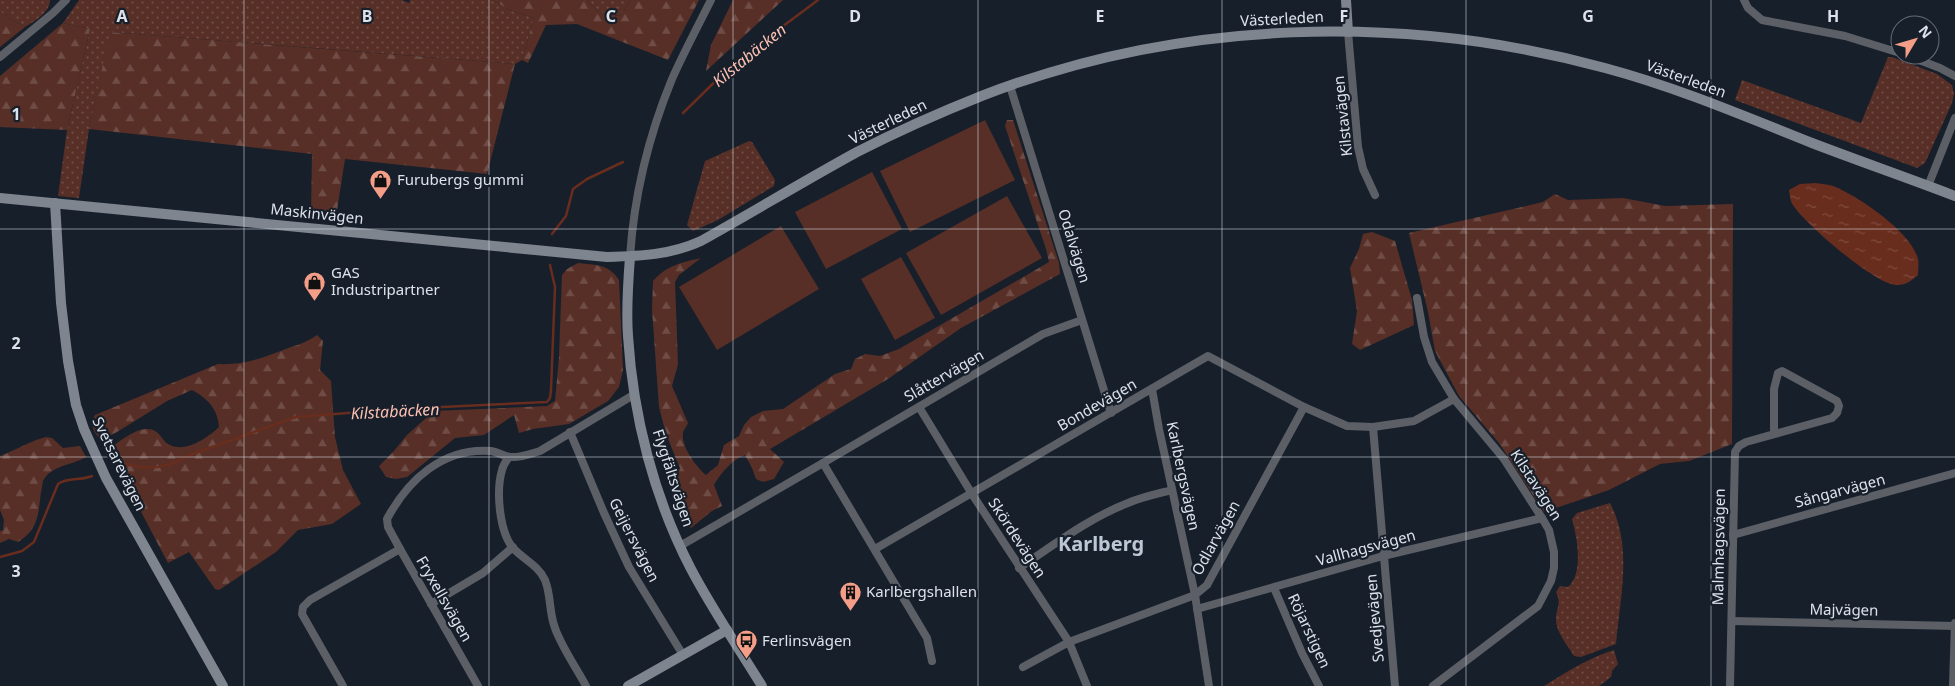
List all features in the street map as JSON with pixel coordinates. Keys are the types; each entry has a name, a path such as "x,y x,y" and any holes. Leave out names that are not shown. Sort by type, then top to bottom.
{"street":[{"path":"0,57 48,18 66,0"},
{"path":"630,256 642,169 656,123 672,78 712,0"},
{"path":"1346,0 1348,32"},
{"path":"1744,0 1748,8 1762,20 1845,36 1890,50"},
{"name":"Västerleden","path":"630,256 663,254 688,247 876,143 936,115 1010,86 1092,62 1172,45 1256,35 1348,32 1407,34 1488,43 1544,53 1599,66 1688,95 1955,196"},
{"name":"Kilstavägen","path":"1348,32 1358,147 1364,169 1375,195"},
{"path":"1932,65 1955,76"},
{"name":"Odalvägen","path":"1010,86 1111,413"},
{"path":"1928,186 1955,118"},
{"name":"Maskinvägen","path":"0,198 588,256 630,256"},
{"name":"Svetsarevägen","path":"55,203 61,300 71,386 82,421 106,478 223,686"},
{"name":"Flygfältsvägen","path":"630,256 628,336 635,394 647,455 680,546 727,630 762,686"},
{"name":"Kilstavägen","path":"1417,298 1427,350 1454,400 1504,460 1542,518 1552,541 1554,568 1551,581 1542,600 1526,616 1433,686"},
{"name":"Slåttervägen","path":"680,546 1043,334 1082,320"},
{"name":"Bondevägen","path":"875,550 1208,356 1304,407 1347,426 1373,427 1414,421 1454,400"},
{"name":"Malmhagsvägen","path":"1730,686 1735,452 1746,442 1832,418 1837,413 1839,406 1837,401 1782,371 1778,373 1774,389 1774,434"},
{"name":"Karlbergsvägen","path":"1152,389 1195,595 1209,686"},
{"path":"400,549 388,527 387,519 404,491 418,477 446,458 478,451 493,451 509,457 525,456 540,450 635,394"},
{"name":"Skördevägen","path":"919,407 1019,568 1069,642 1087,686"},
{"name":"Odlarvägen","path":"1023,667 1069,642 1195,595 1207,585 1304,407"},
{"name":"Svedjevägen","path":"1373,427 1395,686"},
{"name":"Geijersvägen","path":"570,432 629,567 683,655"},
{"path":"509,457 502,469 499,485 500,505 506,536 513,547 534,565 544,578 550,593 554,625 586,686"},
{"path":"823,463 927,638 932,661"},
{"name":"Sångarvägen","path":"1733,534 1955,474"},
{"path":"1019,568 1094,520 1118,507 1172,490"},
{"name":"Vallhagsvägen","path":"1197,609 1384,556 1542,518"},
{"path":"431,604 483,573 513,547"},
{"name":"Fryxellsvägen","path":"343,686 302,612 303,607 310,600 400,549 478,686"},
{"name":"Röjarstigen","path":"1274,588 1302,653 1319,686"},
{"name":"Majvägen","path":"1732,622 1955,624"},
{"path":"1953,686 1955,624"},
{"path":"628,686 641,683 683,655 727,630"}],"green space":[{"path":"0,0 50,0 45,12 25,27 0,12"},
{"path":"79,0 402,0 409,3 410,0 493,0 509,10 534,18 522,60 515,64 111,32 89,129 79,198 58,196 67,130 90,29 63,23"},
{"path":"493,0 587,0 599,12 620,16 631,0 699,0 668,60 577,24 546,25 528,63 522,60 534,18 509,10"},
{"path":"587,0 631,0 620,16 599,12"},
{"path":"733,0 783,0 706,71 711,45"},
{"path":"0,12 25,27 0,47"},
{"path":"63,23 90,29 67,130 0,127 0,76"},
{"path":"110,32 515,64 487,174 345,159 336,217 311,215 312,154 89,129"},
{"path":"1888,57 1890,57 1890,65 1913,65 1937,74 1952,85 1954,94 1952,103 1925,163 1917,168 1735,100 1742,80 1861,123"},
{"path":"985,120 1015,180 910,232 880,171"},
{"path":"1007,120 1013,120 1059,263 1060,274 961,328 888,379 770,449 784,462 774,479 763,482 756,479 745,455 740,457 723,472 714,485 722,506 712,511 691,528 674,504 672,492 673,484 680,468 666,434 659,407 652,309 653,281 669,268 701,258 679,275 675,282 678,364 672,386 688,423 683,433 684,444 694,462 706,475 718,465 724,445 739,436 744,425 751,417 763,411 783,409 835,374 851,369 855,359 865,354 880,356 899,349 1049,262 1005,126"},
{"path":"749,141 752,142 775,180 774,186 718,220 693,231 687,225 705,161"},
{"path":"872,172 902,229 826,269 795,212"},
{"path":"1555,194 1568,200 1623,198 1665,206 1733,204 1732,444 1689,461 1660,464 1609,490 1544,512 1499,443 1459,396 1435,351 1428,312 1409,233 1543,202"},
{"path":"1007,196 1042,258 941,315 906,253"},
{"path":"781,226 819,289 717,350 679,287"},
{"path":"1372,232 1395,241 1412,300 1414,325 1360,350 1352,344 1357,311 1350,268 1359,249 1363,234"},
{"path":"901,257 935,318 895,340 861,279"},
{"path":"578,263 606,268 619,280 623,370 619,387 608,401 569,424 519,433 514,415 484,435 455,438 407,477 396,479 386,477 379,466 407,435 434,411 547,406 555,401 559,357 562,275 567,269"},
{"path":"317,335 323,341 320,370 331,381 335,437 343,470 361,504 332,524 298,530 276,552 219,590 215,589 189,552 168,563 108,449 131,434 146,429 151,429 157,433 170,445 176,447 189,446 209,436 219,427 214,409 192,390 167,401 101,440 95,433 91,423 95,415 218,364 234,364 256,360 303,343"},
{"path":"46,437 52,438 63,448 80,446 86,457 57,468 47,476 43,482 36,520 30,532 18,542 9,539 0,543 0,531 3,530 4,520 0,510 0,456"},
{"path":"1610,503 1617,520 1623,554 1622,591 1616,644 1581,657 1574,656 1560,634 1556,620 1559,603 1556,592 1560,586 1568,587 1573,581 1578,564 1576,535 1572,519 1577,513"},
{"path":"1614,650 1618,664 1612,671 1611,677 1599,686 1544,686 1586,661"}],"water":[{"path":"1816,183 1833,186 1848,193 1885,218 1906,238 1914,249 1918,259 1918,275 1911,281 1903,284 1887,283 1858,265 1826,239 1800,214 1790,198 1789,190 1800,184"}],"waterway":[{"name":"Kilstabäcken","path":"683,113 735,62 818,0"},
{"name":"Kilstabäcken","path":"552,234 566,216 573,189 587,179 623,162"},
{"name":"Kilstabäcken","path":"115,464 146,468 164,466 296,417 400,409 547,402 550,398 551,390 555,287 550,265"},
{"name":"Kilstabäcken","path":"0,557 22,551 34,542 58,484 66,480 92,476"}],"place":[{"name":"Furubergs gummi","path":"381,199"},
{"name":"GAS Industripartner","path":"315,301"},
{"name":"Karlbergshallen","path":"850,611"},
{"name":"Ferlinsvägen","path":"746,660"}],"district":[{"name":"Karlberg","path":"1101,544"}]}
